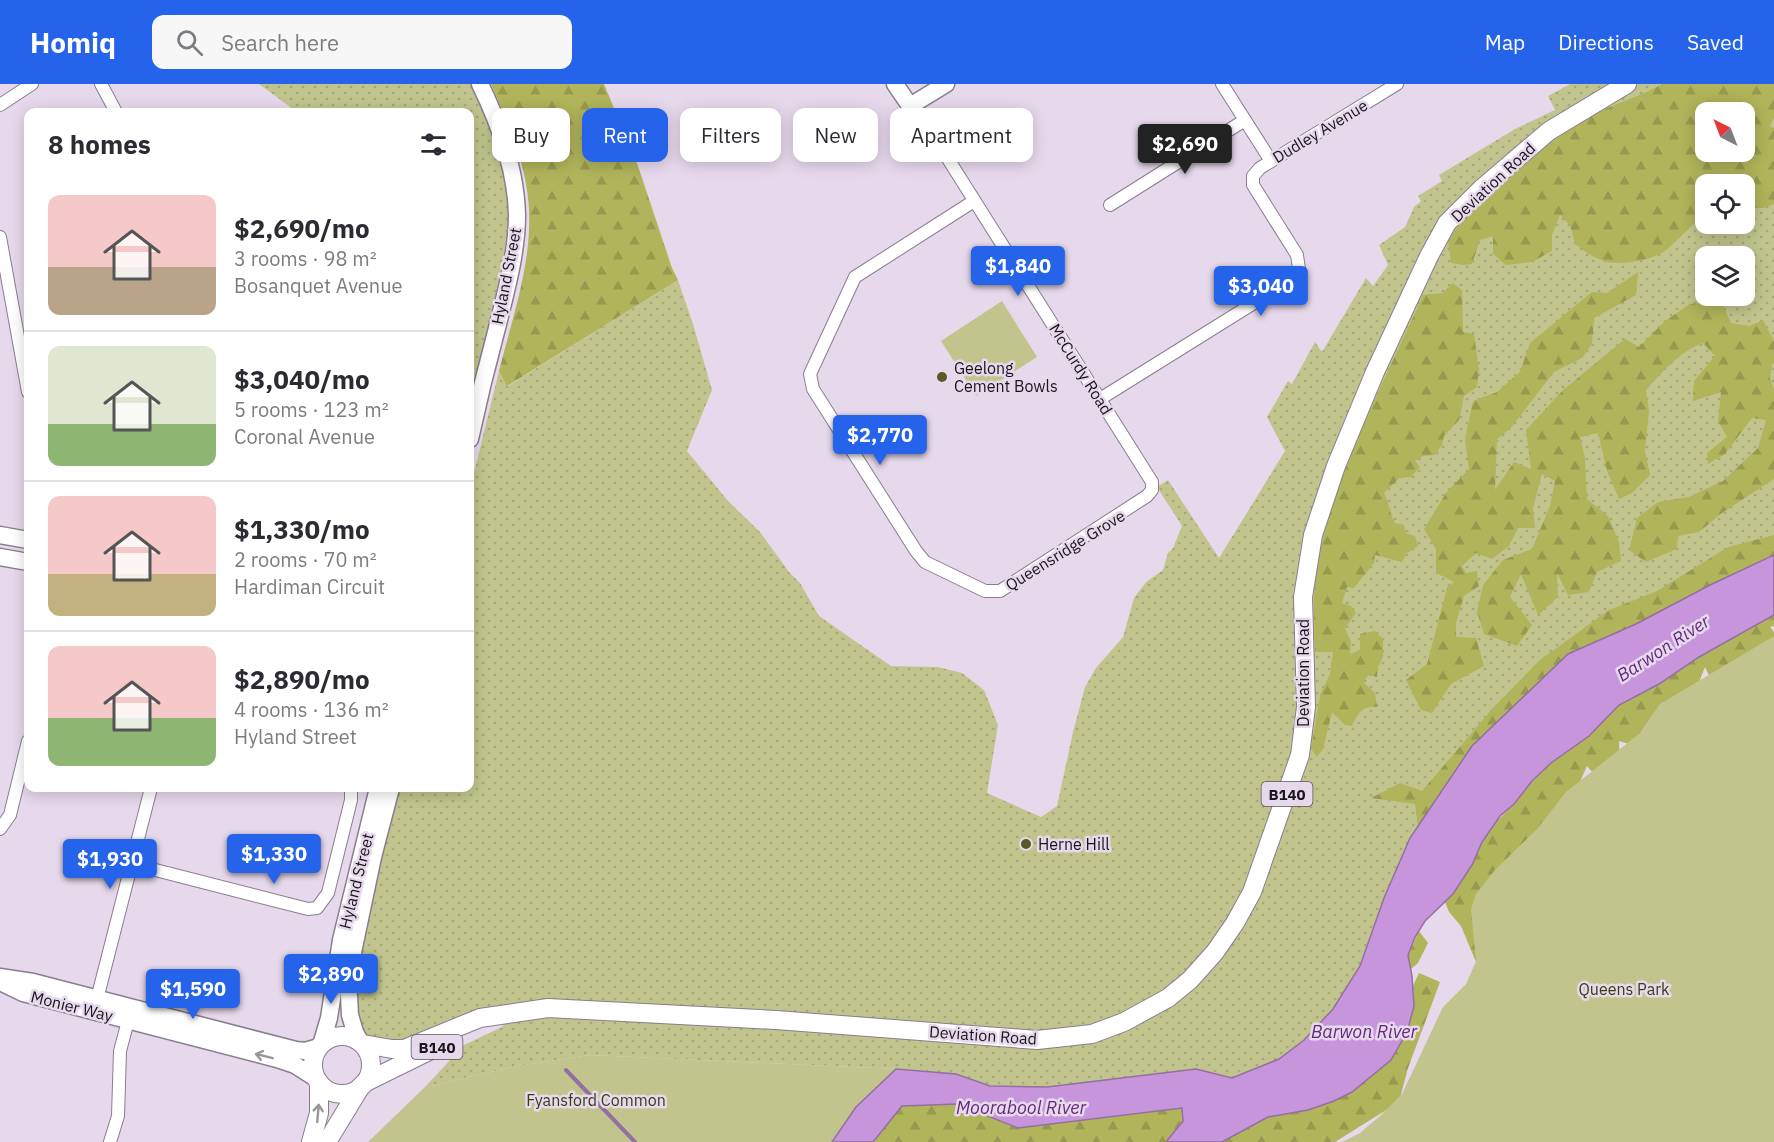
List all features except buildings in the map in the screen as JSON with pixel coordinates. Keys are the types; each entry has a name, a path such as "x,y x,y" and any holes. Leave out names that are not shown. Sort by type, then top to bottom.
{"main road":[{"name":"Hyland Street","path":"474,420 506,295 516,241 517,214 515,188 506,148 500,127 480,84"},
{"name":"McCurdy Road","path":"895,84 910,106"},
{"path":"910,106 946,84"},
{"name":"Deviation Road","path":"362,1043 404,1049 469,1022 496,1015 548,1008 1037,1040 1092,1034 1124,1022 1168,998 1190,980 1222,942 1252,892 1300,755 1306,707 1304,597 1313,535 1336,466 1375,372 1429,256 1447,223 1481,189 1549,131 1627,84"},
{"name":"Hyland Street","path":"474,411 478,400"},
{"path":"0,535 24,539"},
{"path":"0,557 24,561"},
{"name":"Hyland Street","path":"320,1046 329,1018 341,940 377,792"},
{"name":"Hyland Street","path":"362,1043 355,1032 350,1015 348,976 373,857 390,792"},
{"name":"Monier Way","path":"0,977 23,980 95,1005 130,1014 296,1050 306,1051 320,1046"},
{"name":"Monier Way","path":"0,982 23,993 95,1005"},
{"name":"Monier Way","path":"130,1014 295,1065 318,1081"},
{"name":"Deviation Road","path":"363,1084 446,1042 512,1014"},
{"name":"B140","path":"320,1046 340,1036 351,1037 362,1043"},
{"path":"327,1142 369,1073 371,1065 362,1043"},
{"path":"311,1142 319,1113 318,1081 314,1061 320,1046"},
{"name":"B140","path":"318,1081 329,1090 340,1094 349,1093 363,1084"}],"street":[{"path":"0,105 32,84"},
{"path":"101,84 114,108"},
{"path":"1222,84 1271,161"},
{"name":"Dudley Avenue","path":"1100,399 1288,283 1299,267 1297,255 1253,185 1253,176 1260,168 1397,84"},
{"name":"McCurdy Road","path":"910,106 931,133 1149,474"},
{"path":"1110,205 1245,120"},
{"name":"Queensridge Grove","path":"974,201 855,276 810,374 813,389 916,551 925,562 985,591 1000,591 1149,495 1153,485 1149,474"},
{"path":"0,237 24,370"},
{"path":"0,829 10,815 24,757"},
{"path":"95,1005 150,792"},
{"path":"132,864 308,909 318,908 328,893 350,805 351,792"},
{"path":"110,1142 118,1116 120,1051 130,1014"}],"green space":[{"path":"259,84 471,84 492,127 492,162 503,162 509,185 509,245 474,392 474,108 292,108"},
{"path":"491,84 604,84 614,108 582,108 582,162 636,162 678,280 507,386 499,371 523,279 529,231 529,208 521,162 570,162 570,108 501,108"},
{"path":"1570,84 1774,84 1774,555 1710,585 1440,794 1410,838 1384,898 1360,966 1333,1009 1304,1040 1279,1059 1232,1078 1196,1069 1047,1087 990,1086 956,1074 896,1069 590,1055 517,1066 425,1087 464,1045 502,1027 511,1014 420,1043 363,1044 357,1017 362,940 396,792 474,792 474,473 499,371 508,386 678,280 712,390 687,451 728,501 760,532 789,572 800,583 819,616 891,666 938,667 962,673 984,690 998,725 987,793 1041,817 1057,806 1085,687 1096,668 1123,637 1134,598 1146,582 1163,570 1168,553 1173,548 1182,526 1157,487 1168,480 1219,558 1285,451 1267,417 1288,381 1292,384 1315,342 1322,352 1366,278 1373,286 1388,265 1379,245 1405,227 1414,207 1421,201 1418,196 1442,181 1439,175 1515,129 1555,110 1548,96"},
{"path":"1662,84 1774,84 1774,118 1770,126 1774,129 1774,204 1763,208 1755,208 1755,174 1695,174 1695,224 1661,254 1630,262 1603,261 1575,244 1570,225 1560,215 1552,235 1552,251 1532,262 1506,265 1493,254 1493,236 1480,240 1472,264 1451,263 1448,240 1477,207 1520,168 1578,123"},
{"path":"1638,272 1636,295 1594,318 1592,344 1582,358 1554,372 1510,429 1497,439 1495,490 1514,462 1531,469 1526,430 1563,390 1625,339 1639,347 1665,321 1690,304 1695,304 1695,306 1723,306 1731,323 1749,326 1763,320 1774,341 1774,364 1772,363 1770,378 1774,389 1774,479 1722,513 1699,532 1678,536 1677,549 1646,562 1629,550 1637,518 1658,502 1689,497 1723,481 1758,448 1766,420 1752,418 1725,454 1708,464 1707,453 1727,437 1718,421 1721,392 1693,401 1694,381 1715,356 1703,343 1687,351 1658,376 1646,390 1649,411 1645,451 1650,475 1632,493 1619,499 1607,471 1598,433 1580,437 1585,458 1587,499 1608,516 1619,542 1621,561 1597,572 1589,592 1568,595 1557,573 1558,597 1538,615 1521,574 1510,597 1532,625 1517,646 1484,634 1477,612 1483,585 1503,560 1532,549 1550,506 1555,481 1542,474 1533,508 1535,528 1518,528 1509,546 1492,559 1476,553 1462,566 1466,573 1477,571 1479,586 1464,596 1456,623 1456,637 1476,638 1484,666 1451,684 1432,713 1421,710 1406,680 1427,664 1447,588 1454,582 1436,573 1436,549 1424,529 1446,493 1469,469 1465,439 1473,401 1497,392 1520,372 1530,343 1592,292 1607,293"},
{"path":"1453,283 1462,290 1463,332 1474,334 1479,369 1477,387 1464,396 1459,420 1444,436 1442,445 1435,455 1423,456 1415,461 1420,467 1411,477 1399,478 1384,493 1395,523 1404,525 1406,533 1415,536 1418,546 1407,553 1402,562 1375,555 1374,563 1354,588 1347,587 1342,603 1351,606 1356,613 1345,628 1351,642 1350,654 1360,650 1360,634 1375,631 1383,639 1383,657 1378,667 1377,677 1369,675 1363,682 1375,693 1377,707 1367,707 1361,711 1352,726 1345,725 1332,712 1323,749 1317,757 1311,749 1320,695 1330,674 1333,652 1315,652 1315,583 1326,527 1349,459 1423,295 1443,293"},
{"path":"1002,301 1037,357 976,396 941,341"},
{"path":"1774,535 1774,555 1636,624 1568,654 1528,694 1440,794 1418,827 1415,804 1371,798 1400,783 1422,791 1493,708 1540,660 1609,610 1657,591 1728,547"},
{"path":"1774,615 1774,626 1770,627 1774,632 1774,668 1714,685 1705,667 1696,690 1639,747 1619,741 1620,761 1595,775 1587,766 1538,876 1471,973 1476,962 1461,926 1449,912 1445,902 1472,865 1482,842 1494,824 1551,763 1589,736 1619,705 1659,684 1699,657"},
{"name":"Queens Park","path":"1774,636 1774,1142 1342,1142 1360,1133 1402,1094 1443,1007 1466,984 1476,962 1471,909 1476,894 1495,870 1537,829 1566,792 1639,734 1660,704"},
{"path":"1419,931 1428,943 1418,963 1411,969 1408,955"},
{"path":"1419,973 1440,982 1408,1068 1399,1102 1335,1142 1222,1142 1268,1117 1308,1110 1334,1101 1414,1006 1413,986"},
{"name":"Fyansford Common","path":"590,1055 896,1069 856,1107 832,1142 368,1142 425,1087 517,1066"},
{"path":"958,1104 1018,1128 1182,1108 1183,1121 1166,1142 873,1142 901,1106"}],"water":[{"name":"Barwon River","path":"1774,555 1774,615 1699,657 1659,684 1619,705 1589,736 1551,763 1500,816 1482,842 1472,865 1453,894 1425,921 1415,937 1408,955 1414,1006 1407,1032 1391,1060 1352,1092 1308,1110 1268,1117 1222,1142 1166,1142 1183,1121 1182,1108 1018,1128 958,1104 902,1106 873,1142 832,1142 856,1107 896,1069 956,1074 990,1086 1047,1087 1196,1069 1232,1078 1279,1059 1304,1040 1333,1009 1360,966 1384,898 1410,838 1472,746 1568,654 1636,624"}],"waterway":[{"path":"566,1070 635,1142"}],"place":[{"name":"Geelong Cement Bowls","path":"942,377"},
{"name":"Herne Hill","path":"1026,844"}],"water label":[{"name":"Moorabool River","path":"1021,1107"}]}
